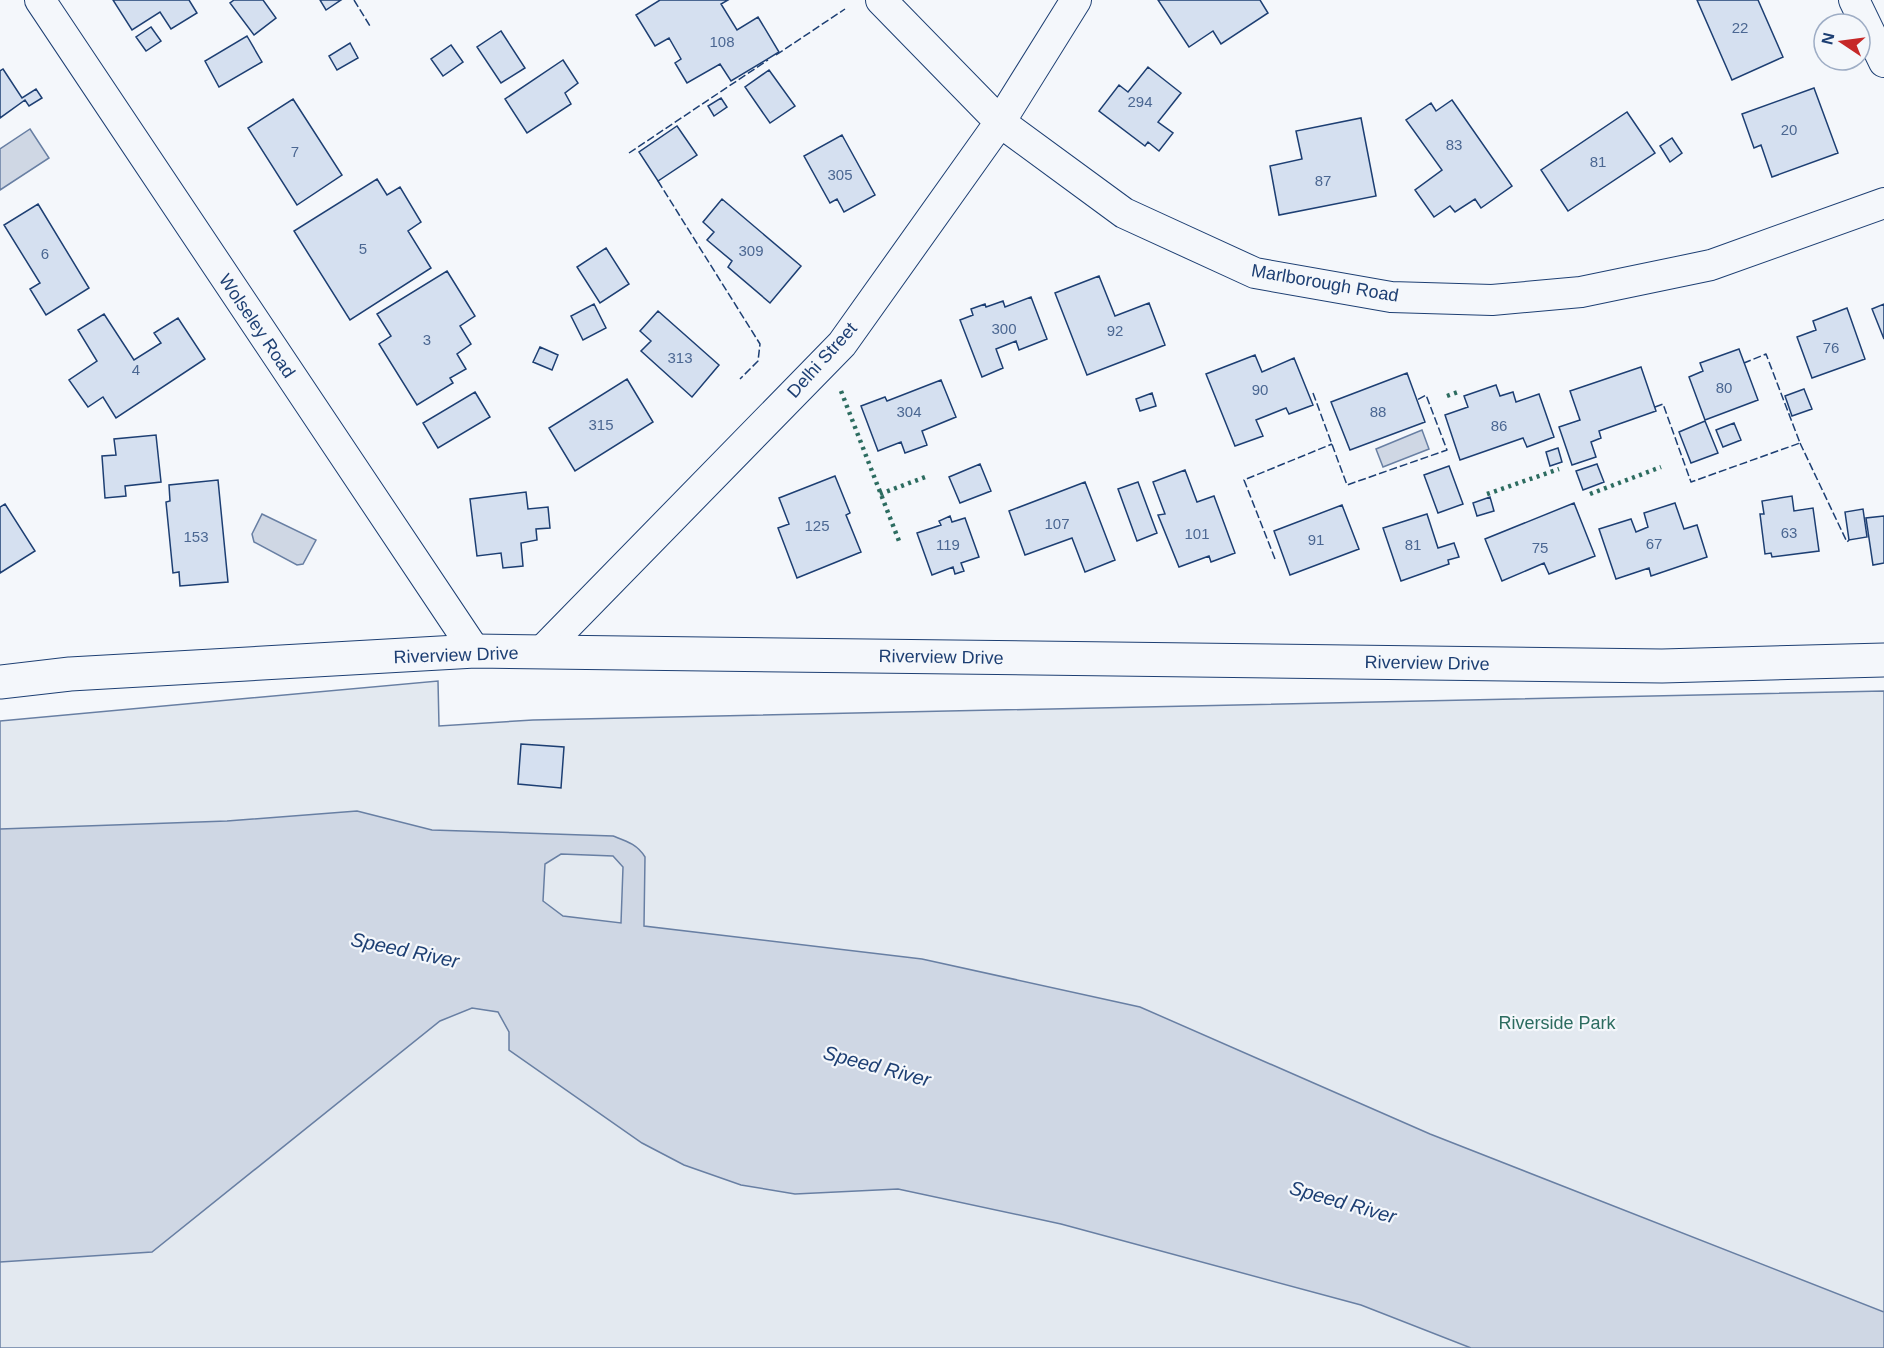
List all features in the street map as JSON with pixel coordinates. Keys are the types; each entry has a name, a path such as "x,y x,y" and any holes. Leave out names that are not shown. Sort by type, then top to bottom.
{"street":[{"name":"Wolseley Road","path":"40,0 475,651"},
{"name":"Marlborough Road","path":"881,0 1000,122 1124,213 1255,273 1390,297 1492,300 1581,292 1711,265 1884,203"},
{"name":"Delhi Street","path":"541,652 842,344 1000,122 1076,0"},
{"path":"1854,0 1884,62"},
{"name":"Riverview Drive","path":"0,682 70,674 475,651 1662,666 1884,660"}],"green space":[{"name":"Riverside Park","path":"438,681 439,726 533,720 1884,691 1884,1348 0,1348 0,721"}],"water":[{"path":"30,129 49,158 0,190 0,149"},
{"path":"1422,430 1429,449 1383,467 1376,449"},
{"path":"262,514 316,540 303,564 297,565 254,542 252,534"},
{"name":"Speed River","path":"357,811 432,830 613,836 635,846 645,857 644,926 922,959 1140,1007 1430,1134 1884,1312 1884,1348 1471,1348 1361,1305 1061,1224 898,1189 795,1194 741,1185 684,1165 642,1143 509,1050 509,1032 498,1012 472,1008 440,1021 152,1252 0,1262 0,829 227,821","holes":["561,854 613,856 623,867 621,923 563,916 543,901 545,864"]}],"building":[{"path":"113,0 189,0 197,13 171,29 160,12 132,30"},
{"path":"234,0 263,0 276,18 254,35 230,3"},
{"path":"320,0 341,0 326,10"},
{"path":"660,0 728,0 721,4 737,30 758,17 779,52 731,81 720,64 687,83 675,63 681,59 669,38 655,46 636,15"},
{"path":"1158,0 1260,0 1268,13 1221,44 1213,31 1189,47"},
{"path":"1697,0 1758,0 1783,57 1732,80"},
{"path":"151,27 161,41 146,51 136,37"},
{"path":"501,31 525,68 501,83 477,47"},
{"path":"247,36 262,62 219,87 205,61"},
{"path":"350,43 358,58 337,70 329,56"},
{"path":"451,45 463,62 443,76 431,59"},
{"path":"563,60 578,83 565,93 571,104 527,133 505,99"},
{"path":"1148,67 1181,93 1158,122 1173,133 1159,151 1148,142 1145,146 1099,111 1119,85 1128,92"},
{"path":"3,69 22,98 36,89 42,98 29,106 25,100 0,118 0,71"},
{"path":"769,70 795,106 770,123 745,87"},
{"path":"1814,88 1838,153 1772,177 1761,145 1754,148 1742,114"},
{"path":"721,98 727,107 714,116 708,106"},
{"path":"293,99 342,175 297,205 248,128"},
{"path":"1452,100 1512,186 1481,208 1475,199 1455,212 1450,206 1434,217 1415,190 1442,170 1406,120 1431,103 1436,111"},
{"path":"1627,112 1655,153 1568,211 1541,170"},
{"path":"1361,118 1376,196 1279,215 1270,166 1302,159 1296,131"},
{"path":"677,126 697,155 658,181 639,152"},
{"path":"842,135 875,195 844,212 837,199 830,203 804,156"},
{"path":"1672,138 1682,153 1670,162 1660,146"},
{"path":"377,179 387,195 400,187 421,222 408,231 431,268 350,320 294,231"},
{"path":"722,199 801,266 770,303 728,267 732,261 707,240 714,232 703,222"},
{"path":"38,204 89,288 46,315 30,289 40,283 4,225"},
{"path":"606,248 629,284 600,303 577,267"},
{"path":"447,271 475,316 460,326 471,344 457,354 466,369 450,378 453,383 417,405 379,344 391,336 377,314"},
{"path":"1099,276 1115,316 1149,303 1165,345 1087,375 1055,293"},
{"path":"1031,297 1047,339 1019,350 1016,341 996,349 1003,368 982,377 960,320 973,315 971,309 985,304 986,307 1003,301 1005,307"},
{"path":"594,304 606,328 583,340 571,316"},
{"path":"1884,304 1884,339 1872,309"},
{"path":"1847,308 1865,359 1812,378 1797,337 1816,330 1813,321"},
{"path":"658,311 719,365 692,397 641,351 651,341 640,331"},
{"path":"104,314 134,360 161,343 154,333 178,318 205,359 116,418 103,397 88,407 69,380 97,361 78,330"},
{"path":"540,347 558,355 552,370 533,362"},
{"path":"1739,349 1758,400 1705,420 1689,377 1703,371 1700,363"},
{"path":"1255,355 1262,372 1294,358 1313,405 1289,414 1286,408 1256,420 1263,436 1235,446 1206,374"},
{"path":"1641,367 1656,411 1599,431 1601,438 1591,442 1596,457 1572,465 1559,427 1580,420 1570,391"},
{"path":"1407,373 1425,422 1350,450 1331,402"},
{"path":"627,379 653,422 575,471 549,428"},
{"path":"941,380 956,417 922,431 927,445 905,453 901,442 878,451 861,406 885,397 887,401"},
{"path":"1496,385 1500,396 1513,392 1516,402 1539,394 1554,437 1527,447 1523,438 1460,460 1445,415 1468,407 1464,396"},
{"path":"1804,389 1812,409 1792,416 1785,396"},
{"path":"475,392 490,417 438,448 423,423"},
{"path":"1152,393 1156,406 1140,411 1136,399"},
{"path":"1705,421 1718,453 1691,463 1679,432"},
{"path":"1734,423 1741,440 1723,447 1716,430"},
{"path":"156,435 161,482 125,486 126,496 105,498 102,456 116,455 114,439"},
{"path":"1558,448 1562,462 1550,466 1546,452"},
{"path":"980,464 991,491 960,503 949,477"},
{"path":"1597,464 1604,482 1583,490 1576,471"},
{"path":"1449,466 1463,504 1438,513 1424,475"},
{"path":"1185,470 1197,502 1214,496 1235,553 1211,562 1209,556 1179,567 1158,515 1165,514 1153,482"},
{"path":"835,476 850,513 846,515 861,552 797,578 778,528 789,524 779,498"},
{"path":"218,480 228,582 180,586 179,572 173,573 166,502 170,501 169,485"},
{"path":"1085,482 1115,560 1085,572 1072,538 1025,555 1009,511"},
{"path":"1138,482 1157,533 1137,541 1118,489"},
{"path":"526,492 528,509 548,507 550,528 536,529 537,540 521,543 523,566 503,568 501,553 477,556 470,499"},
{"path":"1792,496 1794,511 1813,508 1819,551 1772,557 1771,553 1765,554 1760,514 1764,514 1762,501"},
{"path":"1490,497 1494,511 1477,516 1473,503"},
{"path":"1574,503 1595,556 1549,574 1544,563 1502,581 1485,539"},
{"path":"1675,503 1684,529 1697,525 1707,557 1651,576 1649,568 1616,579 1599,529 1631,519 1636,532 1648,527 1644,513"},
{"path":"5,504 35,551 0,573 0,507"},
{"path":"1342,505 1359,549 1290,575 1274,531"},
{"path":"1863,509 1867,537 1849,540 1845,512"},
{"path":"1427,514 1438,548 1454,543 1459,557 1448,560 1449,564 1401,581 1383,528"},
{"path":"950,516 952,522 965,518 979,557 961,563 964,571 955,574 953,567 932,575 917,533 941,525 939,521"},
{"path":"1884,516 1884,563 1873,565 1866,518"},
{"path":"521,744 564,747 561,788 518,784"}],"hedge":[{"path":"841,391 899,541"},
{"path":"1447,396 1461,391"},
{"path":"1590,494 1661,467"},
{"path":"1487,494 1559,469"},
{"path":"880,494 928,476"}],"fence":[{"path":"354,0 370,26"},
{"path":"776,55 845,9"},
{"path":"629,153 768,60"},
{"path":"658,181 760,344 758,361 740,379"},
{"path":"1655,407 1663,404 1691,482 1800,443 1766,354 1744,363"},
{"path":"1313,393 1347,485 1447,450 1426,395 1417,400"},
{"path":"1800,443 1847,542 1849,540"},
{"path":"1275,559 1244,480 1332,444"}]}
